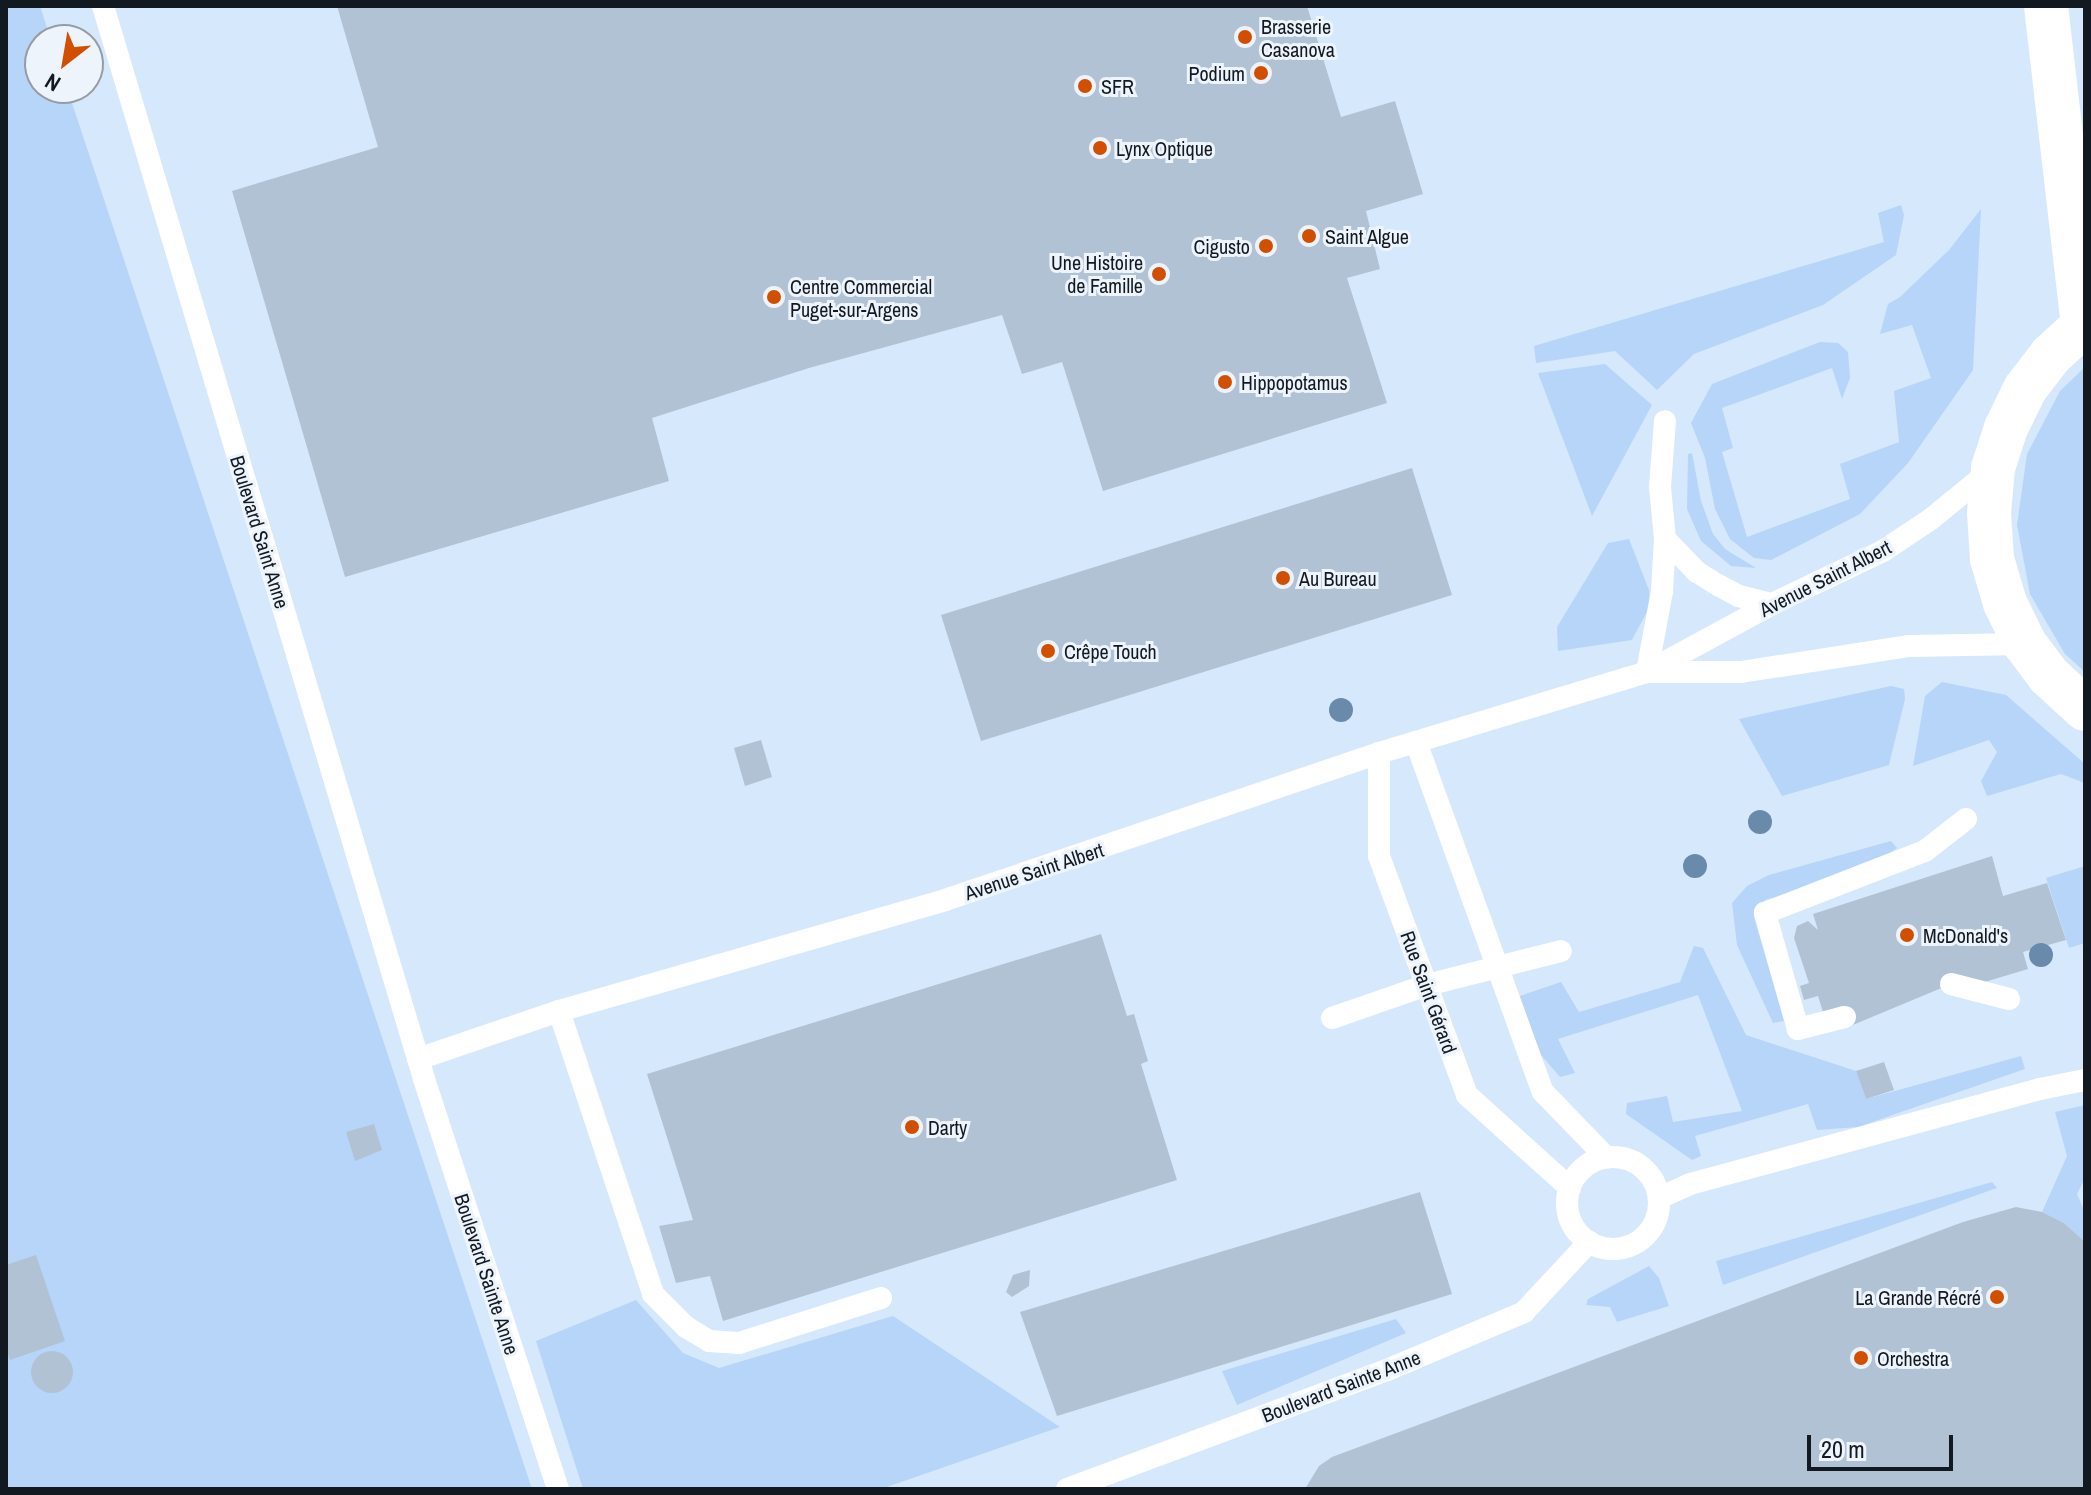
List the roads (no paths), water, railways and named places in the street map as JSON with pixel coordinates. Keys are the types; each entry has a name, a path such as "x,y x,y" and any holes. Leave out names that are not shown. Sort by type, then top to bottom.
{"main road":[{"path":"2046,6 2084,324 2051,355 2025,389 2006,428 1993,468 1989,513 1992,559 2005,603 2025,644 2048,675 2085,709"}],"lane":[{"name":"Boulevard Saint Anne","path":"103,6 418,1059"},
{"path":"1647,672 1662,591 1665,539 1660,487 1665,421"},
{"name":"Avenue Saint Albert","path":"418,1059 559,1011 945,900 1379,753 1647,672 1772,604 1883,551 1931,519 1993,468"},
{"path":"1665,539 1697,572 1718,585 1739,596 1772,604"},
{"name":"Avenue Saint Albert","path":"1647,672 1741,672 1908,646 2025,644"},
{"path":"1416,742 1543,1092 1606,1157 1635,1162 1647,1171 1659,1198 1658,1213 1644,1238 1617,1249 1589,1242 1570,1218 1570,1188 1584,1168 1606,1157"},
{"name":"Rue Saint Gérard","path":"1379,753 1379,856 1467,1095 1570,1188"},
{"path":"1845,1017 1798,1029 1765,913 1925,851 1966,819"},
{"path":"1332,1018 1427,985 1561,951"},
{"path":"1951,984 2009,999"},
{"path":"559,1011 653,1294 686,1327 709,1341 739,1343 881,1298"},
{"name":"Boulevard Sainte Anne","path":"418,1059 558,1489"},
{"path":"1659,1198 1690,1184 2040,1089 2085,1080"},
{"name":"Boulevard Sainte Anne","path":"1067,1489 1387,1370 1524,1312 1589,1242"}],"place":[{"name":"Brasserie Casanova","path":"1245,37"},
{"name":"Podium","path":"1261,73"},
{"name":"SFR","path":"1085,86"},
{"name":"Lynx Optique","path":"1100,148"},
{"name":"Saint Algue","path":"1309,236"},
{"name":"Cigusto","path":"1266,246"},
{"name":"Une Histoire de Famille","path":"1159,274"},
{"name":"Centre Commercial Puget-sur-Argens","path":"774,297"},
{"name":"Hippopotamus","path":"1225,382"},
{"name":"Au Bureau","path":"1283,578"},
{"name":"Crêpe Touch","path":"1048,651"},
{"name":"McDonald's","path":"1907,935"},
{"name":"Darty","path":"912,1127"},
{"name":"La Grande Récré","path":"1997,1297"},
{"name":"Orchestra","path":"1861,1358"}]}
